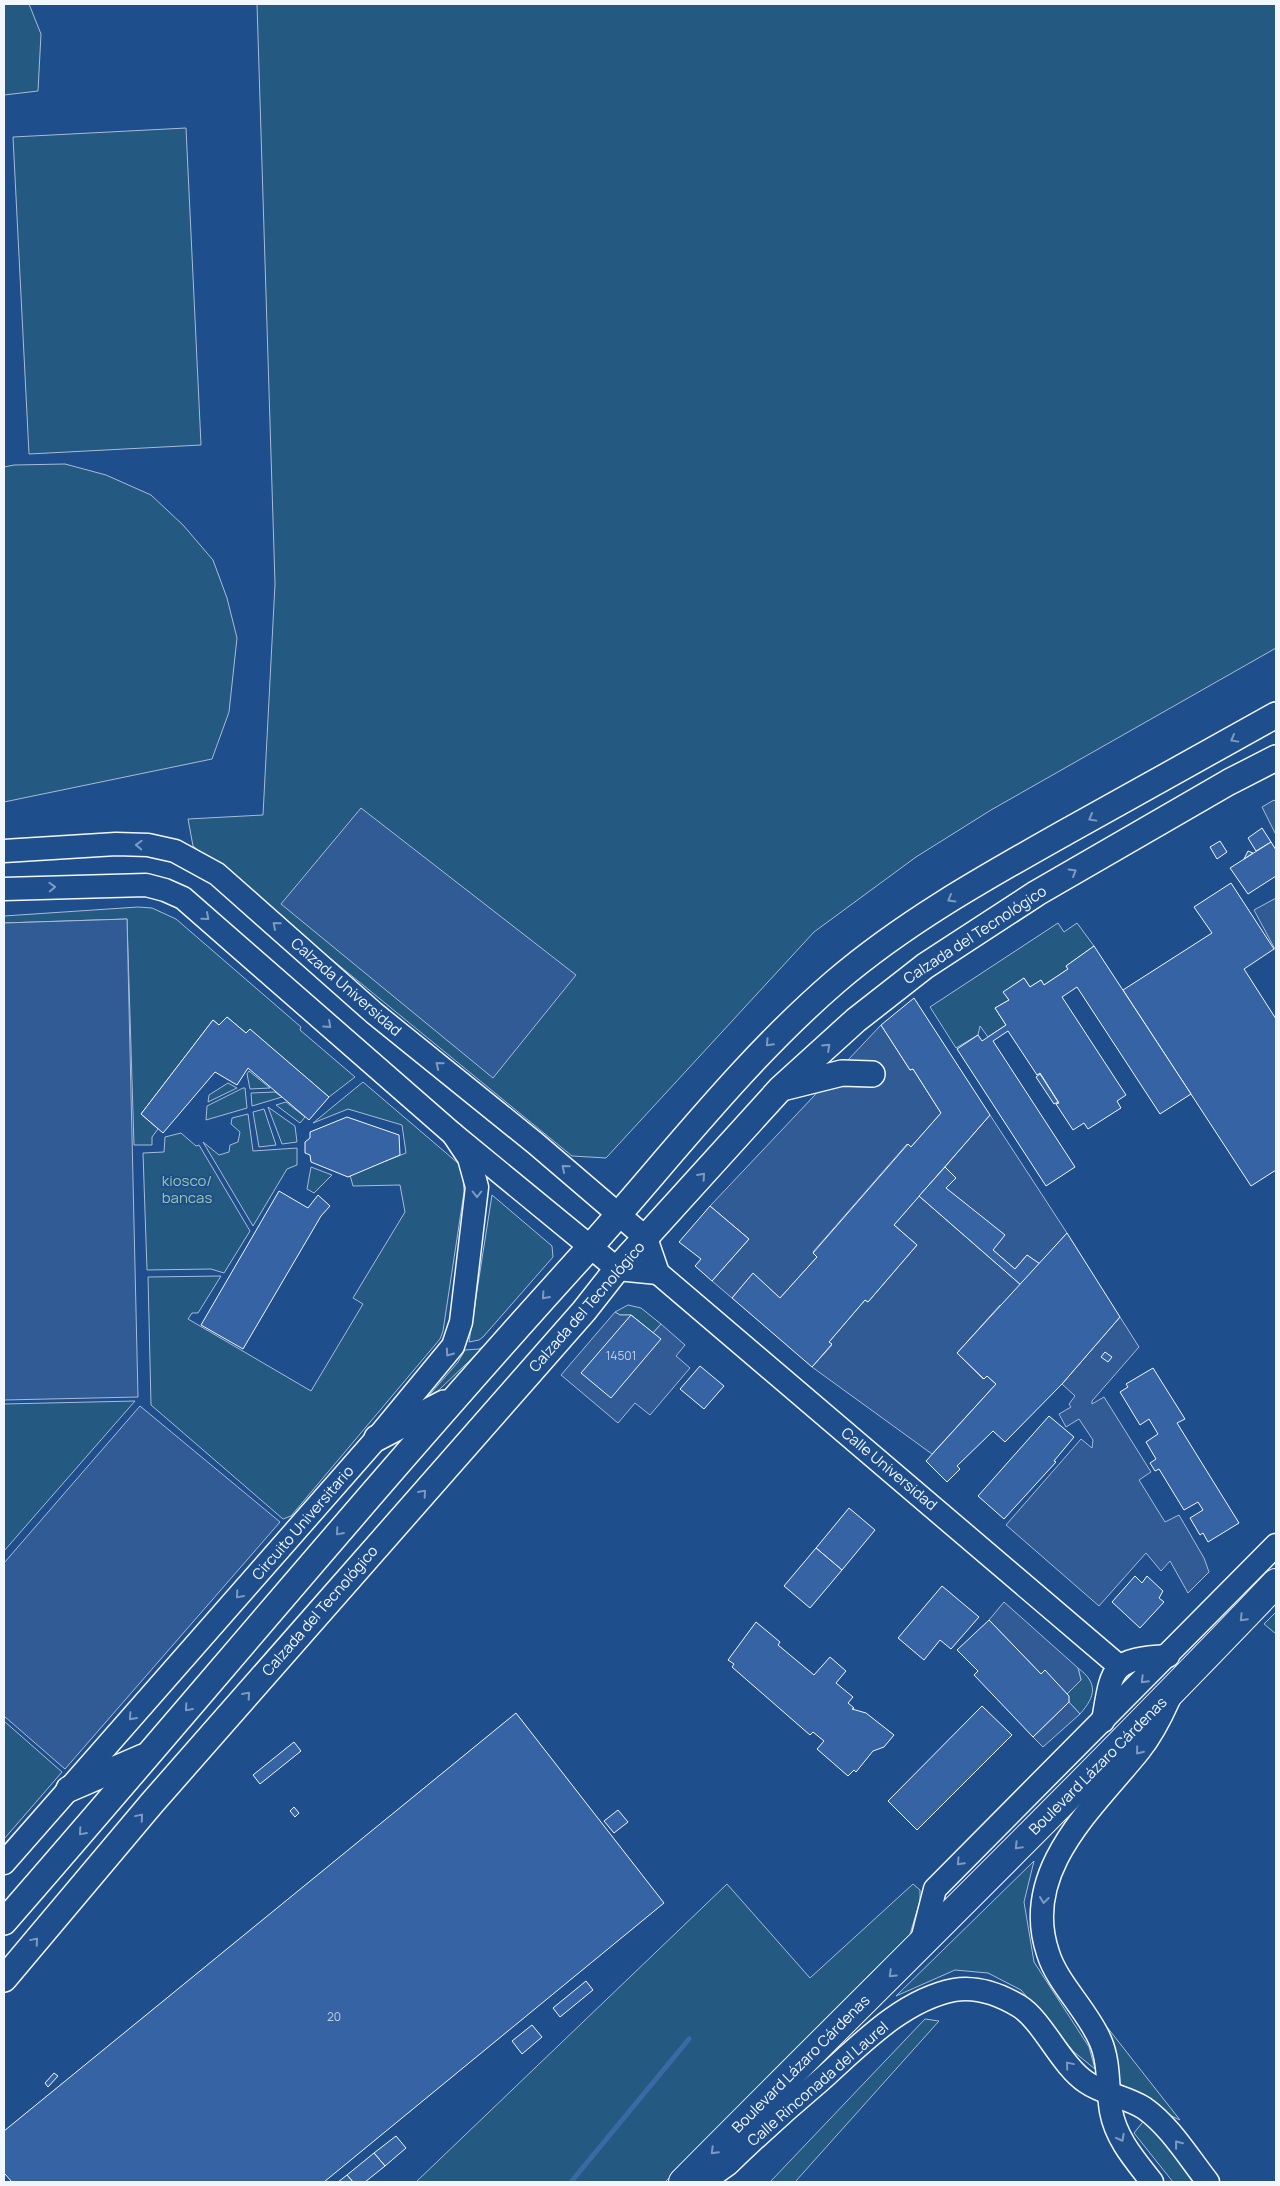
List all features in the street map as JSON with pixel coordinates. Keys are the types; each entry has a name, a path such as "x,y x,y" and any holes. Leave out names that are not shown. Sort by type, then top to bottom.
{"highway":[{"name":"Boulevard Lázaro Cárdenas","path":"683,2182 835,2028 920,1948 1079,1784 1172,1693 1276,1583"}],"main road":[{"path":"4,1922 371,1495 747,1066 836,981 943,904 1035,850 1276,715"},
{"path":"1229,782 1276,747"},
{"name":"Calzada del Tecnológico","path":"4,1978 159,1795 549,1352 617,1269 678,1204 781,1088 856,1020 925,966 1037,893 1229,782 1276,758"},
{"path":"678,1204 663,1204 659,1197 660,1191 728,1112 737,1096 747,1066"},
{"path":"781,1088 842,1073 872,1074"},
{"path":"549,1352 548,1336 584,1289 589,1279 583,1254"},
{"path":"378,1438 457,1396"},
{"path":"371,1495 399,1521"},
{"path":"69,1789 148,1755"}],"street":[{"name":"Calzada Universidad","path":"4,851 116,844 148,845 175,851 198,861 217,874 374,1013 646,1238"},
{"path":"4,889 146,885 182,898 198,909 453,1134 583,1254 617,1269 658,1273 646,1238"},
{"name":"Circuito Universitario","path":"4,1863 378,1438 443,1361 453,1346 461,1322 477,1187 468,1158 453,1134"},
{"name":"Calle Universidad","path":"658,1273 1119,1666"},
{"name":"Boulevard Lázaro Cárdenas","path":"920,1948 935,1889 1276,1545"},
{"path":"1103,1721 1110,1681 1119,1666 1139,1658 1168,1656"},
{"path":"1152,2182 1131,2154 1115,2125 1106,2060 1101,2042 1091,2022 1052,1966 1047,1952 1042,1920 1048,1874 1057,1854 1110,1785 1140,1750 1156,1727 1172,1693"},
{"name":"Calle Rinconada del Laurel","path":"703,2182 728,2164 869,2037 907,2010 933,1997 953,1990 971,1988 989,1992 1020,2006 1074,2071 1087,2083 1109,2091 1143,2108 1154,2116 1208,2182"}],"green space":[{"path":"4,4 29,4 41,34 38,91 4,95"},
{"path":"257,4 1276,4 1276,648 991,810 916,857 814,932 606,1158 572,1156 193,846 188,819 263,815 275,584"},
{"path":"186,128 201,445 29,454 13,137"},
{"path":"65,464 106,475 151,495 183,525 213,560 227,598 237,638 229,712 212,759 4,802 4,467 14,465"},
{"path":"138,907 152,908 176,919 301,1027 300,1030 355,1077 329,1097 250,1030 246,1033 227,1017 219,1025 213,1020 141,1114 158,1129 152,1137 152,1145 134,1145 127,919 4,923 4,916"},
{"path":"1058,923 1064,932 1077,923 1094,946 1066,966 1068,969 1044,985 1041,980 1030,987 1024,978 1004,992 1009,1000 995,1008 1006,1025 988,1037 980,1026 978,1035 956,1048 930,1007"},
{"path":"249,1071 270,1088 250,1089 247,1074"},
{"path":"363,1082 459,1164 463,1177 464,1192 443,1331 440,1339 291,1516 283,1519 151,1405 148,1277 221,1276 198,1313 192,1313 188,1319 311,1391 363,1304 353,1298 405,1212 400,1185 353,1186 350,1175 406,1153 402,1125 348,1109 313,1123"},
{"path":"228,1083 237,1088 208,1102 209,1095"},
{"path":"245,1088 247,1108 206,1120 207,1106"},
{"path":"275,1092 282,1097 252,1106 251,1093"},
{"path":"286,1102 305,1117 300,1123 276,1105"},
{"path":"268,1107 295,1126 297,1142 282,1144"},
{"path":"264,1109 276,1145 259,1147 253,1112"},
{"path":"248,1114 253,1151 297,1148 297,1165 287,1169 253,1226 203,1142 219,1155 229,1152 230,1145 238,1142 240,1132 231,1124 232,1118"},
{"name":"kiosco/ bancas","path":"181,1133 196,1146 199,1145 250,1231 224,1273 211,1269 147,1270 143,1153 164,1152 165,1137"},
{"path":"311,1167 332,1175 314,1193 307,1189"},
{"path":"492,1195 552,1246 553,1257 483,1337 469,1342"},
{"path":"628,1305 641,1308 661,1324 653,1333 631,1315 620,1315 615,1312"},
{"path":"486,1345 419,1407 458,1362 465,1350 479,1349"},
{"path":"135,1401 4,1551 4,1404"},
{"path":"1276,1612 1276,1634 1264,1624"},
{"path":"1078,1668 1092,1684 1092,1695 1080,1714 1069,1702 1067,1694 1081,1680"},
{"path":"4,1721 62,1772 4,1839"},
{"path":"1034,1861 1024,1902 1034,1962 1089,2047 1095,2069 1074,2052 1021,1990 988,1973 955,1970 896,1996"},
{"path":"727,1884 810,1978 913,1884 920,1890 920,1901 910,1934 665,2182 416,2182"},
{"path":"1096,2013 1180,2120 1165,2113 1146,2098 1118,2083"},
{"path":"925,2019 939,2021 795,2182 770,2182"},
{"path":"1146,2118 1196,2182 1173,2182 1134,2133"}],"shaded area":[{"path":"1274,800 1276,802 1276,835 1262,807"},
{"path":"361,808 576,975 493,1078 281,904"},
{"path":"1276,898 1276,951 1254,910"},
{"path":"127,919 138,1397 4,1400 4,923"},
{"path":"881,1025 910,1070 913,1069 941,1113 911,1147 907,1144 813,1252 817,1257 780,1298 753,1274 732,1298 712,1281 749,1239 710,1206"},
{"path":"990,1115 1067,1233 1040,1264 1027,1255 1015,1269 993,1250 946,1188 956,1178 945,1167"},
{"path":"919,1196 1021,1285 1002,1306 1000,1305 957,1353 983,1379 987,1376 996,1384 932,1454 812,1367 832,1345 829,1342 865,1300 868,1302 917,1245 894,1225"},
{"path":"615,1312 620,1315 631,1315 653,1333 661,1324 685,1345 676,1356 690,1368 650,1415 635,1403 618,1423 561,1375"},
{"path":"1120,1317 1139,1347 1092,1401 1092,1404 1104,1397 1151,1472 1139,1480 1165,1522 1179,1515 1204,1558 1209,1572 1188,1593 1170,1561 1161,1571 1146,1553 1099,1606 1006,1525 1081,1439 1092,1448 1093,1440 1079,1419 1066,1427 1059,1414 1071,1407 1069,1404 1075,1396 1062,1384"},
{"path":"140,1406 280,1522 65,1769 4,1716 4,1563"},
{"path":"1004,1602 1078,1668 1081,1680 1067,1694 1045,1671 1041,1674 989,1620"},
{"path":"1069,1702 1080,1714 1043,1747 1033,1737"}],"building":[{"path":"1262,828 1271,842 1256,851 1248,838"},
{"path":"1220,841 1227,852 1217,859 1210,847"},
{"path":"1271,842 1276,850 1276,876 1248,894 1230,868"},
{"path":"1248,851 1253,853 1244,859"},
{"path":"1231,883 1274,949 1244,969 1276,1019 1276,1170 1251,1186 1123,990 1212,933 1194,907"},
{"path":"1094,946 1191,1094 1160,1114 1077,987 1062,997 1126,1095 1117,1101 1121,1108 1088,1129 1084,1123 1073,1130 1056,1104 1059,1103 1040,1073 1037,1075 1008,1031 993,1041 1075,1167 1046,1186 957,1049 978,1035 982,1041 1006,1025 995,1008 1009,1000 1003,992 1024,978 1030,987 1041,980 1044,985 1068,969 1066,966"},
{"path":"914,998 990,1115 894,1225 917,1245 868,1302 865,1300 829,1342 832,1344 812,1367 732,1298 753,1273 780,1298 817,1257 813,1253 908,1144 911,1147 941,1113 913,1069 910,1070 881,1025"},
{"path":"227,1017 246,1033 250,1029 329,1097 309,1120 248,1068 237,1085 215,1072 163,1133 141,1114 213,1020 219,1025"},
{"path":"1040,1074 1058,1102 1054,1104 1036,1077"},
{"path":"347,1117 399,1135 400,1155 348,1177 311,1162 310,1155 305,1153 305,1142 310,1138 310,1132"},
{"path":"945,1167 956,1178 946,1188 1005,1235 993,1250 1015,1269 1027,1255 1040,1264 1021,1285 919,1196"},
{"path":"279,1191 308,1208 318,1195 330,1206 321,1216 243,1349 201,1325"},
{"path":"710,1206 749,1239 712,1281 695,1266 701,1259 679,1242"},
{"path":"1067,1233 1120,1317 1062,1384 1005,1442 993,1431 957,1466 960,1469 947,1482 926,1461 996,1384 987,1376 984,1379 957,1353"},
{"path":"631,1315 661,1339 611,1398 581,1373"},
{"path":"1105,1352 1112,1357 1108,1362 1101,1357"},
{"path":"700,1366 724,1386 704,1409 680,1389"},
{"path":"1153,1368 1185,1419 1177,1423 1239,1523 1208,1542 1203,1533 1200,1535 1190,1518 1203,1510 1198,1502 1184,1510 1159,1469 1155,1471 1150,1463 1156,1459 1146,1442 1158,1434 1149,1419 1140,1425 1120,1392 1128,1387 1126,1384"},
{"path":"1049,1416 1074,1437 1054,1461 1056,1462 1004,1519 978,1496"},
{"path":"849,1508 875,1530 842,1570 816,1548"},
{"path":"816,1548 842,1570 810,1608 784,1586"},
{"path":"1135,1576 1142,1583 1147,1576 1163,1591 1159,1598 1164,1602 1140,1628 1112,1602"},
{"path":"942,1586 979,1617 951,1649 940,1640 924,1660 898,1638"},
{"path":"989,1620 1041,1674 1045,1670 1069,1696 1069,1702 1033,1737 974,1675 978,1671 957,1650"},
{"path":"756,1622 780,1642 778,1645 814,1675 830,1657 846,1671 836,1683 853,1697 848,1703 854,1708 852,1709 866,1713 894,1735 884,1747 873,1751 856,1772 854,1770 848,1776 817,1749 824,1741 813,1732 810,1735 732,1667 734,1664 728,1660"},
{"path":"982,1706 1012,1735 917,1830 888,1801"},
{"path":"516,1713 664,1903 324,2182 12,2182 4,2173 4,2131"},
{"path":"294,1742 301,1751 260,1784 253,1775"},
{"path":"294,1807 299,1813 295,1817 290,1811"},
{"path":"618,1810 628,1822 614,1833 604,1821"},
{"path":"586,1981 593,1990 560,2017 553,2008"},
{"path":"532,2025 542,2037 522,2054 512,2041"},
{"path":"54,2073 58,2076 48,2087 45,2083"},
{"path":"396,2136 406,2148 385,2166 374,2153"},
{"path":"374,2153 385,2166 365,2182 353,2182 347,2175"},
{"path":"347,2175 353,2182 338,2182"}],"waterway":[{"path":"571,2182 689,2039"}]}
